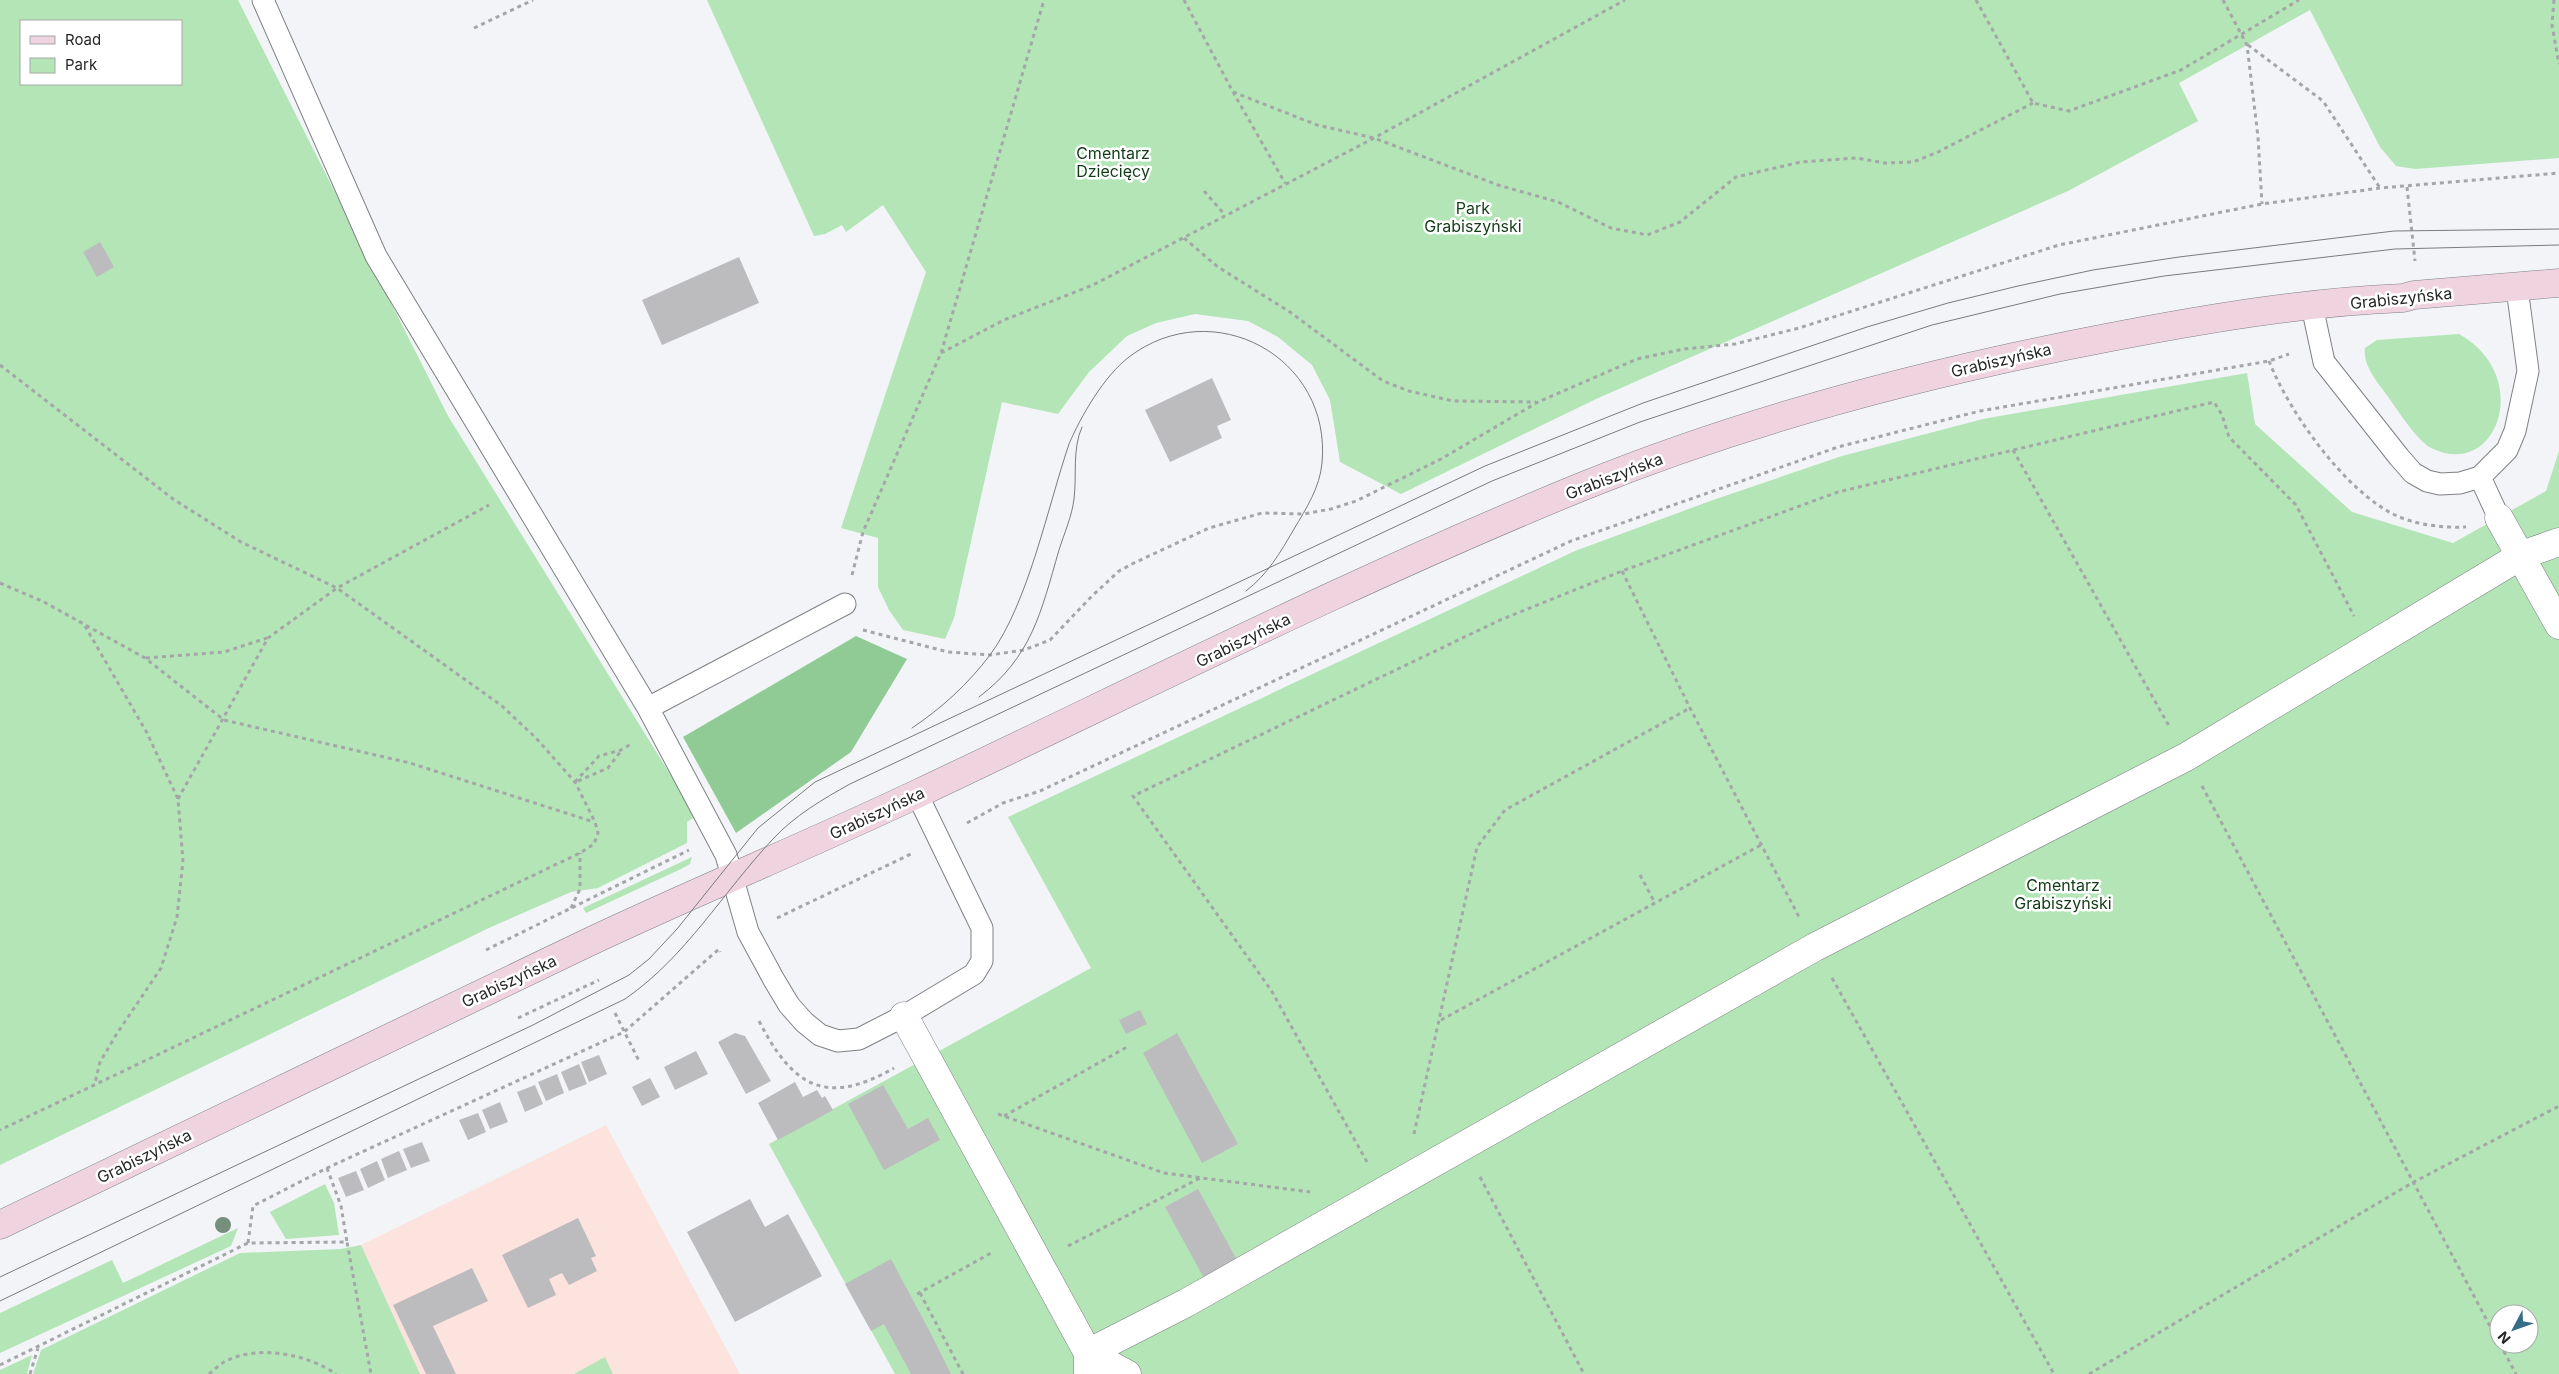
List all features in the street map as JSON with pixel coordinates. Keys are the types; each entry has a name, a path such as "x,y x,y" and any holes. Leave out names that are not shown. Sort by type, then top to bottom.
{"main road":[{"name":"Grabiszyńska","path":"0,1225 582,946 917,794 1396,567 1586,485 1731,434 1861,394 1980,364 2176,324 2314,316 2414,295 2517,288 2559,283"}],"street":[{"path":"2499,518 2522,555 2559,624"},
{"path":"1088,1364 1186,1303 1815,946 2186,757 2522,555 2559,542"},
{"path":"904,1016 1024,1235 1088,1364 1127,1374"}],"lane":[{"path":"263,0 376,256 648,708 726,855 748,932 774,980 789,1005 804,1022 820,1035 838,1041 859,1039 904,1016 974,974 982,961 982,928 917,794"},
{"path":"2314,316 2324,362 2413,473 2427,481 2440,484 2460,483 2480,477 2506,450 2515,431 2528,371 2517,288"},
{"path":"2480,477 2499,518"},
{"path":"648,708 845,604"}],"path":[{"path":"474,28 532,0"},
{"path":"845,604 863,532 941,353 1044,0"},
{"path":"1184,0 1233,92 1285,183"},
{"path":"941,353 1004,320 1093,285 1374,138 1625,0"},
{"path":"1976,0 2034,103"},
{"path":"2222,0 2247,45 2258,137 2262,204"},
{"path":"1233,92 1317,125 1374,138 1498,185 1558,202 1611,228 1647,235 1680,222 1736,177 1802,162 1847,158 1886,162 1913,162 1938,152 2034,103 2069,111 2182,70 2298,0"},
{"path":"2554,0 2552,25 2559,64"},
{"path":"2247,45 2323,100 2380,188"},
{"path":"855,631 863,630 948,652 990,654 1024,650 1050,640 1119,571 1134,563 1209,528 1262,513 1304,514 1331,509 1356,501 1441,458 1538,402 1637,359 1684,349 1735,344 1799,328 2059,245 2262,204 2380,188 2559,173"},
{"path":"2406,264 2416,262 2407,187"},
{"path":"1204,191 1224,215"},
{"path":"1184,238 1218,267 1290,312 1383,381 1409,391 1452,401 1538,402"},
{"path":"768,922 938,839 1003,803 1040,791 1572,541 1838,447 1980,411 2269,361 2281,357"},
{"path":"0,365 173,499 241,542 337,588 502,706 536,738 575,782 595,822 598,833 594,844 580,853 0,1130"},
{"path":"1385,1189 1272,990 1133,796 1500,620 1622,571 1838,492 2214,402 2222,414 2229,437 2296,505 2370,646"},
{"path":"2013,450 2186,757 2489,1325"},
{"path":"145,658 224,652 268,638 337,588 518,490"},
{"path":"0,583 44,602 145,658 224,720 410,762 595,822"},
{"path":"85,625 147,733 178,799 183,861 177,917 161,968 112,1041 100,1062 95,1083"},
{"path":"178,799 224,720 268,638"},
{"path":"1385,1189 1440,1020 1477,847 1505,810 1690,708"},
{"path":"575,782 599,756 621,750 658,728"},
{"path":"575,782 608,768 621,750"},
{"path":"580,853 580,889 571,909 688,850 715,834"},
{"path":"1440,1020 1761,845"},
{"path":"1640,875 1655,903"},
{"path":"248,1243 253,1206 327,1168 624,1032 718,949"},
{"path":"615,1013 638,1061"},
{"path":"1004,1116 1127,1047"},
{"path":"951,1101 1004,1116 1164,1174 1385,1189"},
{"path":"2089,1374 2412,1183 2559,1106"},
{"path":"1463,1145 1584,1374"},
{"path":"327,1168 342,1206 371,1374"},
{"path":"1038,1262 1201,1177"},
{"path":"963,1374 919,1293 1024,1235"},
{"path":"0,1365 248,1243 347,1242"},
{"path":"30,1374 38,1347"},
{"path":"209,1374 224,1362 246,1355 272,1354 293,1354 320,1363 336,1374"},
{"path":"2505,1354 2516,1374"}],"shaded area":[{"path":"606,1125 740,1374 613,1374 605,1358 574,1374 420,1374 361,1245"}],"green space":[{"path":"0,0 238,0 448,416 696,816 687,822 687,843 598,888 571,892 491,927 0,1165"},
{"name":"Park Grabiszyński","path":"707,0 2559,0 2559,158 2415,169 2396,166 2380,147 2310,10 2179,83 2198,121 2068,191 1596,399 1401,494 1340,462 1330,400 1312,365 1278,337 1248,321 1195,314 1156,323 1127,336 1089,372 1058,414 1002,402 954,618 945,639 903,630 889,610 878,587 878,538 841,528 926,272 883,205 846,232 842,225 825,234 814,236"},
{"path":"2459,334 2482,353 2496,375 2501,398 2498,420 2488,438 2473,450 2454,454 2426,445 2404,420 2369,369 2366,362 2365,348 2377,340"},
{"name":"Cmentarz Grabiszyński","path":"2247,373 2255,424 2352,512 2453,543 2546,491 2559,451 2559,1374 895,1374 769,1144 1091,968 1008,817 1575,551 1713,500 1842,456 1983,419"},
{"path":"856,636 907,659 851,752 736,833 683,737"},
{"path":"692,857 690,864 681,869 586,913 583,908"},
{"path":"325,1184 334,1203 339,1235 286,1239 270,1212"},
{"path":"238,1228 231,1246 0,1353 0,1313 112,1260 123,1283"},
{"path":"361,1245 420,1374 33,1374 41,1350 240,1253 341,1249"},
{"path":"32,1355 27,1374 0,1374 0,1370"},
{"path":"605,1357 613,1374 574,1374"}],"building":[{"path":"100,242 114,267 97,277 83,252"},
{"path":"739,257 759,303 662,345 642,300"},
{"path":"1212,378 1231,420 1217,426 1222,438 1170,462 1145,410"},
{"path":"1140,1010 1147,1024 1126,1034 1119,1020"},
{"path":"735,1033 745,1036 771,1081 746,1094 718,1042"},
{"path":"1177,1033 1238,1144 1202,1163 1143,1053"},
{"path":"696,1051 708,1074 675,1090 664,1067"},
{"path":"599,1055 607,1074 589,1082 581,1062"},
{"path":"579,1064 587,1084 569,1091 561,1072"},
{"path":"557,1074 564,1093 546,1101 538,1082"},
{"path":"650,1078 660,1097 642,1106 632,1087"},
{"path":"795,1082 803,1097 817,1090 822,1098 825,1096 833,1110 778,1140 758,1103"},
{"path":"535,1085 543,1104 525,1112 517,1092"},
{"path":"883,1085 908,1129 928,1118 940,1140 884,1170 848,1104"},
{"path":"500,1102 508,1122 490,1129 482,1110"},
{"path":"478,1113 486,1132 468,1140 459,1120"},
{"path":"422,1142 430,1161 411,1168 403,1149"},
{"path":"399,1151 407,1170 388,1178 381,1159"},
{"path":"377,1161 385,1180 368,1188 360,1169"},
{"path":"356,1171 364,1190 346,1197 338,1178"},
{"path":"1198,1189 1237,1260 1204,1278 1165,1207"},
{"path":"750,1199 765,1227 788,1214 822,1276 735,1322 687,1232"},
{"path":"578,1218 596,1256 591,1258 597,1271 569,1285 562,1273 549,1279 556,1295 528,1308 502,1255"},
{"path":"891,1259 951,1374 911,1374 884,1324 871,1331 845,1284"},
{"path":"472,1268 488,1301 433,1326 456,1374 426,1374 393,1305"}],"tram line":[{"path":"0,1277 533,1025 629,975 649,959 677,929 758,828 815,782 1485,466 1643,403 1867,327 1948,303 2018,286 2093,270 2179,257 2394,231 2559,229"},
{"path":"0,1301 625,999 667,964 755,859 781,831 809,808 850,784 1492,481 1640,422 1932,325 2060,294 2164,276 2395,249 2559,245"},
{"path":"912,728 954,695 990,655 1003,634 1026,582 1069,444 1080,421 1102,385 1120,365 1129,357 1162,339 1196,332 1230,334 1261,346 1287,366 1308,393 1320,425 1322,463 1321,472 1312,498 1273,563 1261,578 1246,591"},
{"path":"979,697 997,682 1011,666 1023,649 1040,613 1073,505 1077,444 1082,427"}],"park label":[{"name":"Cmentarz Dziecięcy","path":"1113,162"}]}
